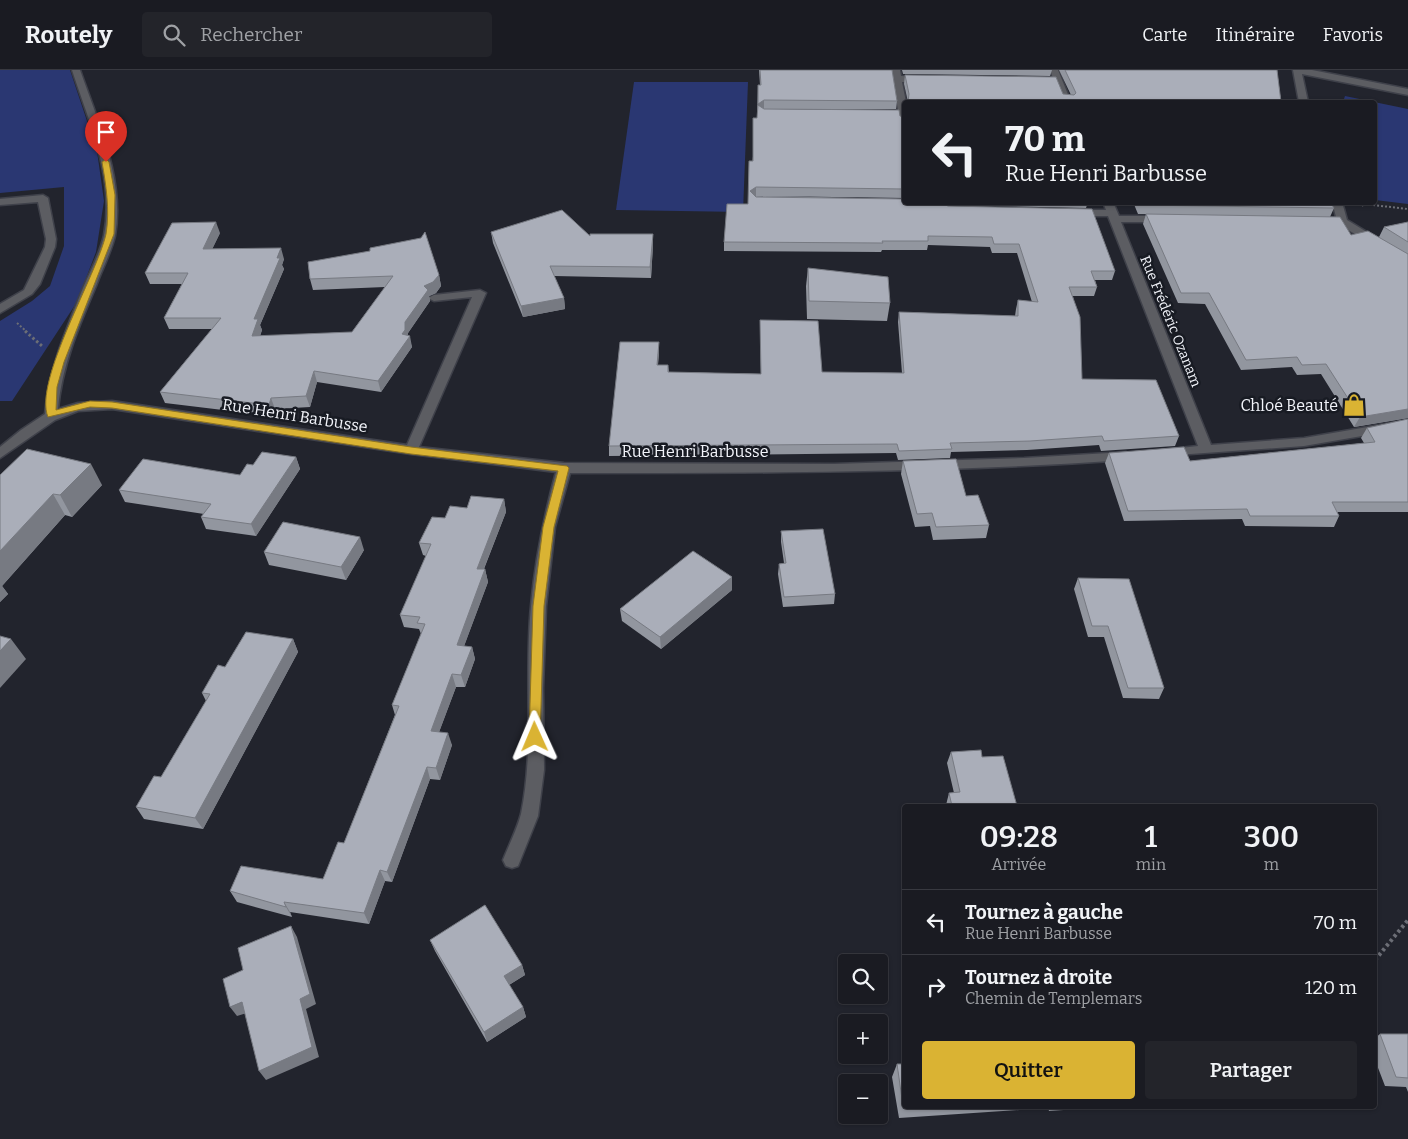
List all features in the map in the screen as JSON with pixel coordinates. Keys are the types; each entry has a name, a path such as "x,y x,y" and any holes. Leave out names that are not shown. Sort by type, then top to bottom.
{"street":[{"path":"51,415 53,387 60,362 106,246 111,221 112,195 108,173 76,70"},
{"path":"1054,70 1053,80 1066,100"},
{"path":"1303,100 1298,70 1408,92"},
{"path":"1349,80 1352,70"},
{"path":"900,118 897,75 935,80"},
{"path":"0,202 43,198 51,239 50,247 34,284 21,298 0,308"},
{"path":"1337,205 1337,222 1408,262"},
{"path":"1064,212 1111,212 1174,220"},
{"name":"Rue Frédéric Ozanam","path":"1111,212 1206,450"},
{"path":"411,450 480,293 434,298"},
{"name":"Rue Henri Barbusse","path":"0,454 34,425 51,415 90,404 112,405 411,450 564,468 834,469 1024,463 1138,456"},
{"path":"1157,454 1338,438 1408,424"},
{"path":"512,860 529,816 536,770 535,688 538,606 548,527 564,468"}],"path":[{"path":"1337,222 1362,205"},
{"path":"1373,205 1408,209"},
{"path":"16,322 60,362"},
{"path":"1377,958 1408,920"}],"shaded area":[{"path":"0,70 70,70 97,151 104,201 96,252 77,302 12,401 0,401 0,321 32,301 50,286 64,246 64,187 0,193"},
{"path":"634,82 748,82 743,212 616,210"},
{"path":"1345,96 1364,100 1344,100"},
{"path":"1377,102 1408,109 1408,204 1377,200"}],"building":[{"path":"760,70 892,70 897,101 764,100 758,104 758,85 761,85"},
{"path":"1065,70 1277,70 1281,100 908,100 909,94 905,75 1056,77 1063,94 1074,95 1076,93"},
{"path":"758,105 764,109 899,110 900,116 902,117 902,189 756,187 750,191 756,197 902,199 902,205 1092,209 1115,271 1091,271 1097,287 1069,287 1080,317 1082,379 1156,380 1179,436 1104,441 1102,436 1030,441 950,443 952,449 899,451 897,444 609,446 620,342 659,342 657,365 668,365 668,372 761,374 760,320 818,321 822,372 904,373 899,312 1018,316 1018,300 1038,302 1019,244 994,244 992,237 928,236 928,241 882,241 883,243 724,242 727,204 748,204 749,161 753,161 753,118 757,118"},
{"path":"1141,205 1332,205 1334,208"},
{"path":"562,210 590,236 590,234 653,234 650,267 550,266 564,298 521,306 491,232"},
{"path":"1146,214 1340,217 1351,235 1368,231 1408,254 1408,409 1360,417 1326,364 1302,365 1297,357 1246,360 1209,293 1181,293"},
{"path":"216,222 203,249 281,248 277,258 280,258 254,319 258,319 252,336 352,332 393,276 310,279 308,262 370,251 370,248 421,238 425,232 439,275 433,282 424,286 428,290 405,322 405,330 402,334 410,336 378,381 314,371 306,396 271,398 269,405 160,392 221,318 164,318 188,273 145,273 172,223"},
{"path":"1408,222 1408,242 1384,227"},
{"path":"808,268 888,277 890,303 809,301"},
{"path":"1408,419 1408,502 1332,502 1339,516 1250,516 1247,509 1128,511 1109,453 1184,447 1190,461 1375,442 1367,428"},
{"path":"27,449 91,464 60,495 53,494 0,551 0,475"},
{"path":"262,452 296,457 251,524 201,517 211,504 119,490 143,459 240,475 247,464 253,465"},
{"path":"956,459 966,496 978,495 989,525 936,527 932,513 917,514 903,461"},
{"path":"471,496 504,499 477,569 485,569 457,645 472,647 461,675 452,674 431,731 448,733 436,768 427,767 387,872 380,870 364,913 284,902 286,907 230,891 241,866 323,879 338,842 344,843 399,706 392,705 425,624 417,623 420,617 400,615 431,544 419,543 432,517 445,518 450,506 467,508"},
{"path":"283,522 360,537 341,567 264,552"},
{"path":"823,529 835,594 784,597 779,564 786,563 781,531"},
{"path":"693,551 732,577 660,637 620,609"},
{"path":"1078,578 1129,579 1164,688 1128,688 1108,626 1092,626"},
{"path":"246,632 293,639 195,818 136,807 154,776 161,777 210,694 202,693 218,665 225,667"},
{"path":"0,636 11,639 0,651"},
{"path":"981,750 982,757 1003,756 1016,804 952,804 949,793 960,792 951,752"},
{"path":"485,905 522,965 504,976 523,1007 484,1032 430,940"},
{"path":"291,926 310,994 300,999 312,1047 259,1071 242,1002 230,1007 223,979 243,970 238,948"},
{"path":"1380,1034 1408,1034 1408,1078 1396,1077"},
{"path":"897,1064 902,1064 902,1099"}],"place":[{"name":"Chloé Beauté","path":"1354,405"}],"route":[{"path":"106,162 112,195 110,234 55,377 51,415 90,404 112,405 330,439 564,468 562,482 548,527 538,606 535,737"}]}
